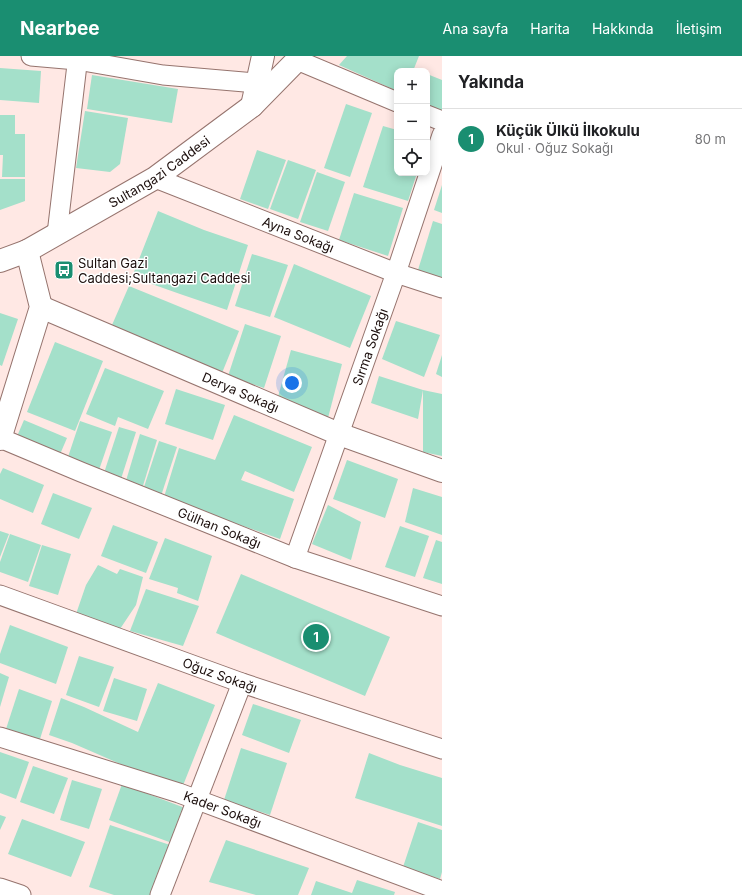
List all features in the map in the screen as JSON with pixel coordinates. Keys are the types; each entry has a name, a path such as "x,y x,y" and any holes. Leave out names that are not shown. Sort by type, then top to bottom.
{"street":[{"path":"31,56 78,58 163,75 257,82"},
{"path":"252,106 263,56"},
{"path":"57,234 78,58"},
{"path":"299,58 394,101"},
{"name":"Sultangazi Caddesi","path":"0,261 27,251 155,178 252,106 299,58"},
{"path":"430,116 442,121"},
{"name":"Sırma Sokağı","path":"295,558 396,273 442,135"},
{"name":"Ayna Sokağı","path":"155,178 396,273 442,288"},
{"path":"0,438 41,307 27,251"},
{"name":"Derya Sokağı","path":"41,307 339,434 442,471"},
{"name":"Gülhan Sokağı","path":"0,438 295,558 442,606"},
{"name":"Oğuz Sokağı","path":"0,595 242,683 442,749"},
{"path":"160,895 242,683"},
{"name":"Kader Sokağı","path":"0,737 179,792 442,891"},
{"path":"0,888 21,895"}],"building":[{"path":"347,56 419,56 414,68 394,68 394,90 339,65"},
{"path":"0,68 41,71 39,103 0,100"},
{"path":"92,75 178,89 172,123 87,109"},
{"path":"430,75 442,80 442,114 430,109"},
{"path":"346,104 372,113 350,177 324,168"},
{"path":"85,111 128,118 120,164 110,172 76,168"},
{"path":"0,115 15,115 15,134 25,134 25,177 2,177 3,155 0,155"},
{"path":"383,126 394,129 394,176 416,176 408,201 363,187"},
{"path":"257,150 286,160 268,209 240,199"},
{"path":"288,160 316,170 298,219 270,209"},
{"path":"317,172 345,182 328,231 300,222"},
{"path":"0,179 25,179 25,201 0,210"},
{"path":"442,185 442,213 434,210"},
{"path":"354,193 403,208 388,256 339,240"},
{"path":"158,211 204,230 248,245 227,310 132,277"},
{"path":"433,221 442,224 442,278 418,270"},
{"path":"252,254 288,265 270,317 235,306"},
{"path":"294,264 371,296 350,348 274,317"},
{"path":"129,286 239,331 222,373 112,325"},
{"path":"0,313 18,319 2,366 0,365"},
{"path":"396,321 440,335 424,377 382,359"},
{"path":"245,324 281,336 264,388 228,376"},
{"path":"55,342 103,361 75,431 27,412"},
{"path":"291,350 342,364 328,418 276,404"},
{"path":"442,355 442,377 436,374"},
{"path":"105,368 164,391 148,429 118,417 115,426 86,414"},
{"path":"379,376 423,390 418,419 371,403"},
{"path":"176,389 225,405 213,440 165,424"},
{"path":"423,390 442,394 442,456 423,452"},
{"path":"234,415 312,447 294,492 245,471 241,480 294,499 280,539 164,497 179,448 215,460"},
{"path":"24,420 67,438 55,466 12,448"},
{"path":"80,421 112,432 99,470 67,460"},
{"path":"119,427 136,432 120,482 103,476"},
{"path":"140,434 157,440 142,489 125,484"},
{"path":"159,441 177,447 161,496 143,490"},
{"path":"347,460 398,479 385,518 333,499"},
{"path":"3,468 44,485 33,513 0,499 0,474"},
{"path":"413,488 442,497 442,535 405,522"},
{"path":"53,493 92,508 79,539 41,524"},
{"path":"328,505 361,522 351,560 312,544"},
{"path":"113,525 158,542 146,573 101,556"},
{"path":"400,526 429,536 415,577 385,567"},
{"path":"0,531 9,534 0,557"},
{"path":"10,534 41,545 28,582 0,572 0,562"},
{"path":"165,538 212,556 198,601 177,593 178,588 149,579"},
{"path":"436,540 442,542 442,584 423,578"},
{"path":"42,545 71,554 58,595 29,586"},
{"path":"98,565 117,574 120,569 143,577 136,605 120,629 76,614 86,585"},
{"path":"241,574 390,637 365,696 216,633"},
{"path":"146,589 199,606 183,646 130,631"},
{"path":"10,625 68,647 56,684 0,663 0,654"},
{"path":"79,656 114,667 99,707 66,695"},
{"path":"0,673 9,677 0,707"},
{"path":"114,678 147,689 137,721 103,711"},
{"path":"158,683 215,705 182,788 49,735 61,698 138,732"},
{"path":"19,689 52,701 40,739 6,729"},
{"path":"253,704 301,720 289,753 242,735"},
{"path":"241,748 287,763 270,815 224,800"},
{"path":"0,752 29,762 16,799 0,793"},
{"path":"369,753 400,765 442,778 442,826 355,798"},
{"path":"33,766 68,778 54,814 20,802"},
{"path":"72,780 102,789 89,829 60,820"},
{"path":"122,784 185,808 172,843 109,820"},
{"path":"0,815 6,817 0,830"},
{"path":"22,819 85,842 71,877 8,854"},
{"path":"418,822 442,830 442,872 440,879 403,867"},
{"path":"110,825 170,845 153,895 114,895 89,887"},
{"path":"226,840 309,868 298,895 256,895 209,882"},
{"path":"357,880 395,892 394,895 311,895 316,881 352,893"}],"place":[{"name":"Sultan Gazi Caddesi;Sultangazi Caddesi","path":"64,270"},
{"name":"Küçük Ülkü İlkokulu","path":"316,637"}]}
